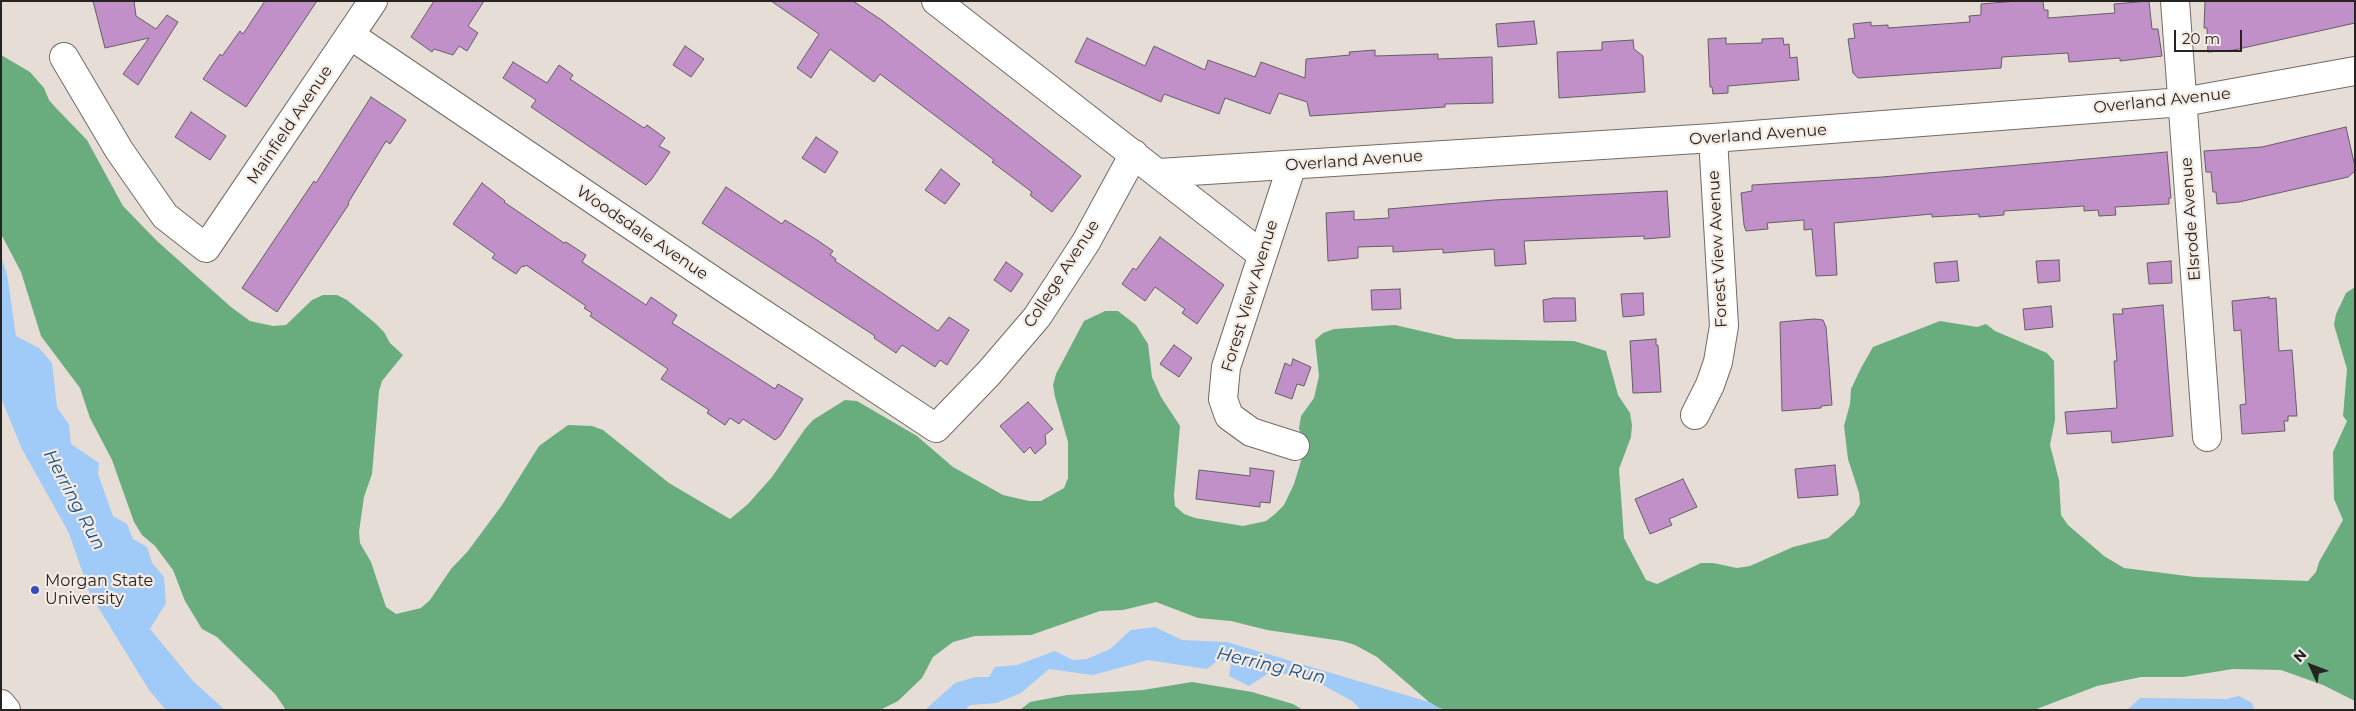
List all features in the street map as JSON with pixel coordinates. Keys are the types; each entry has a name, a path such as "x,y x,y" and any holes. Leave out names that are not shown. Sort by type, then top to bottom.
{"street":[{"name":"Mainfield Avenue","path":"64,57 119,150 165,216 206,248 373,1"},
{"path":"936,1 1261,254"},
{"name":"Elsrode Avenue","path":"2175,1 2207,437"},
{"name":"Woodsdale Avenue","path":"350,35 715,282 936,428"},
{"name":"Overland Avenue","path":"1159,173 1713,138 2183,102 2355,71"},
{"name":"Forest View Avenue","path":"1695,415 1710,385 1718,362 1724,326 1713,138"},
{"name":"College Avenue","path":"936,428 989,372 1037,317 1086,242 1134,154"},
{"name":"Forest View Avenue","path":"1292,165 1261,254 1226,367 1222,399 1229,416 1251,432 1295,446"},
{"path":"1,704 6,710"}],"green space":[{"path":"1,55 30,72 44,88 49,100 87,140 123,206 157,241 231,307 250,321 273,326 286,325 312,300 323,295 337,295 347,300 375,323 384,332 390,343 403,355 382,381 379,391 372,474 364,497 359,532 360,543 371,562 386,607 396,614 421,608 430,600 451,569 468,551 502,505 539,446 568,425 592,426 603,430 669,483 730,519 748,504 772,477 813,420 845,400 857,401 917,436 953,467 1003,495 1029,501 1041,501 1064,488 1068,478 1068,442 1053,385 1056,374 1084,321 1105,311 1118,311 1136,325 1148,344 1152,377 1161,397 1180,426 1174,495 1175,506 1184,514 1195,518 1243,526 1266,521 1275,514 1284,505 1294,484 1304,451 1299,428 1301,416 1314,398 1319,376 1315,340 1323,333 1334,329 1395,325 1456,339 1574,341 1606,351 1618,395 1630,413 1632,425 1631,437 1619,469 1624,538 1646,580 1657,584 1701,563 1713,563 1737,568 1750,566 1793,547 1828,538 1854,515 1860,504 1859,493 1848,459 1844,426 1850,404 1851,389 1873,347 1940,321 1977,327 1986,324 1995,331 2047,353 2054,361 2055,420 2050,445 2059,480 2061,515 2068,525 2104,556 2124,568 2195,577 2308,581 2316,572 2319,562 2343,520 2334,499 2333,452 2347,421 2343,416 2347,369 2334,325 2336,314 2346,293 2355,287 2355,701 2323,685 2281,670 2233,669 2183,677 2141,677 2097,686 2034,710 1447,710 1429,702 1377,657 1355,645 1342,641 1267,630 1231,621 1198,618 1156,602 1123,610 1100,611 1031,635 975,636 953,642 933,657 922,678 898,701 880,710 286,710 275,694 217,637 202,629 185,601 173,570 155,546 142,535 134,522 112,460 90,418 80,388 41,336 21,272 1,234"},
{"path":"1192,682 1252,692 1293,704 1303,710 1020,710 1030,702 1067,695 1143,690"}],"water":[{"name":"Herring Run","path":"1,257 7,274 16,336 39,348 52,363 57,407 69,425 71,444 99,463 98,474 113,516 127,524 133,539 147,547 152,563 164,577 166,603 150,629 193,681 225,710 166,710 149,690 90,594 69,533 22,449 1,398"},
{"name":"Herring Run","path":"1155,627 1182,640 1227,642 1429,702 1447,710 1361,710 1352,701 1308,677 1270,672 1249,686 1229,676 1231,663 1218,660 1207,669 1148,660 1093,675 1049,669 1021,693 996,703 970,705 965,710 925,710 955,683 975,677 989,677 995,667 1017,665 1055,651 1073,660 1087,659 1110,649 1131,630"},
{"path":"2239,696 2252,703 2254,710 2127,710 2140,698 2226,699"}],"building":[{"path":"93,1 134,1 136,16 156,29 167,15 178,22 138,85 123,74 149,38 105,48"},
{"path":"265,1 317,1 246,107 203,79 220,54 222,56 240,31 243,34"},
{"path":"434,1 484,1 468,26 478,33 467,51 459,46 453,55 434,49 432,52 411,37"},
{"path":"771,1 853,1 883,21 1081,176 1052,212 1030,195 1032,192 992,162 994,160 880,74 874,82 830,49 811,78 797,68 819,34"},
{"path":"2043,1 2044,10 2048,10 2048,18 2115,13 2114,4 2149,1 2152,29 2158,29 2162,56 2120,61 2120,58 2069,62 2068,53 2002,57 2001,68 1858,78 1853,73 1848,39 1855,38 1853,24 1871,22 1871,26 1888,25 1888,28 1970,22 1969,16 1981,15 1981,4"},
{"path":"2205,1 2355,1 2355,23 2234,50 2208,52 2207,28 2204,28"},
{"path":"1534,21 1537,44 1498,47 1496,24"},
{"path":"1087,38 1145,66 1154,46 1205,70 1208,60 1255,77 1261,62 1305,78 1306,59 1350,55 1349,52 1375,50 1375,56 1438,54 1438,59 1492,57 1493,103 1445,104 1445,107 1310,116 1307,102 1279,93 1270,114 1225,98 1219,114 1164,94 1161,102 1075,62"},
{"path":"1726,38 1726,44 1762,43 1762,39 1783,38 1784,45 1789,44 1790,58 1797,57 1799,80 1728,86 1728,93 1713,94 1712,87 1710,87 1708,39"},
{"path":"1633,40 1634,49 1643,56 1645,92 1559,98 1557,52 1602,50 1602,42"},
{"path":"685,46 704,59 691,77 673,65"},
{"path":"513,62 547,83 559,65 573,75 570,79 644,128 647,125 665,138 659,146 670,152 651,180 646,185 531,107 536,100 503,78"},
{"path":"371,97 406,120 390,144 386,141 349,204 277,312 242,288 314,181 316,183"},
{"path":"191,112 226,136 210,160 175,137"},
{"path":"2346,127 2355,167 2355,171 2348,177 2239,202 2217,204 2216,192 2213,192 2211,172 2206,172 2204,151 2262,147"},
{"path":"816,137 838,152 825,173 802,158"},
{"path":"2167,152 2171,198 2169,198 2169,204 2115,207 2116,215 2099,216 2098,210 2084,211 2084,206 2004,211 2004,215 1979,217 1979,214 1932,217 1932,214 1834,223 1837,275 1816,276 1812,229 1804,230 1804,220 1767,223 1768,229 1746,231 1744,225 1741,193 1752,191 1752,185 1882,177"},
{"path":"941,169 960,184 945,204 925,190"},
{"path":"482,183 504,202 564,243 566,242 586,255 582,262 646,305 651,297 677,315 672,323 775,389 778,384 803,399 780,436 775,440 743,419 739,424 730,418 725,425 707,413 709,410 661,379 668,369 590,316 592,313 584,308 586,306 526,265 522,266 516,274 492,258 495,254 453,224"},
{"path":"726,187 782,224 785,220 817,240 833,251 830,255 836,259 835,261 938,331 949,317 969,330 947,365 940,360 935,367 902,345 896,353 874,338 875,336 702,223"},
{"path":"1667,191 1670,237 1644,239 1644,236 1524,241 1526,264 1495,266 1494,249 1443,253 1443,249 1393,252 1393,246 1358,247 1358,258 1328,261 1326,213 1354,211 1354,220 1389,218 1388,209 1494,200"},
{"path":"1160,237 1224,285 1197,324 1182,313 1185,309 1155,287 1145,301 1122,284 1133,268 1136,270"},
{"path":"2059,260 2060,281 2038,283 2036,261"},
{"path":"1957,261 1959,281 1936,283 1934,263"},
{"path":"2171,261 2172,283 2149,284 2147,263"},
{"path":"1006,262 1023,274 1011,292 994,280"},
{"path":"1400,289 1401,309 1372,310 1371,290"},
{"path":"1643,293 1644,315 1623,317 1621,294"},
{"path":"2269,297 2269,299 2276,298 2279,351 2292,350 2297,416 2288,416 2288,421 2284,421 2285,431 2242,434 2240,405 2246,404 2241,330 2234,331 2232,301"},
{"path":"1575,298 1576,321 1544,322 1543,300"},
{"path":"2163,305 2173,436 2112,443 2111,431 2067,434 2065,412 2117,408 2114,361 2117,361 2113,314 2123,314 2122,309"},
{"path":"2051,306 2053,327 2025,330 2023,309"},
{"path":"1823,320 1826,327 1832,405 1821,406 1821,408 1782,411 1780,322"},
{"path":"1656,339 1661,392 1633,393 1630,341"},
{"path":"1174,345 1192,358 1179,377 1160,364"},
{"path":"1293,359 1311,367 1304,386 1297,384 1292,399 1275,393 1285,363 1291,366"},
{"path":"1028,402 1053,429 1045,435 1046,444 1035,454 1030,447 1024,453 1000,426"},
{"path":"1835,465 1838,495 1798,498 1795,469"},
{"path":"1250,468 1274,471 1270,503 1260,502 1260,507 1196,499 1199,470 1250,476"},
{"path":"1683,479 1697,507 1669,519 1672,525 1650,534 1635,499"}],"place":[{"name":"Morgan State University","path":"35,590"}]}
